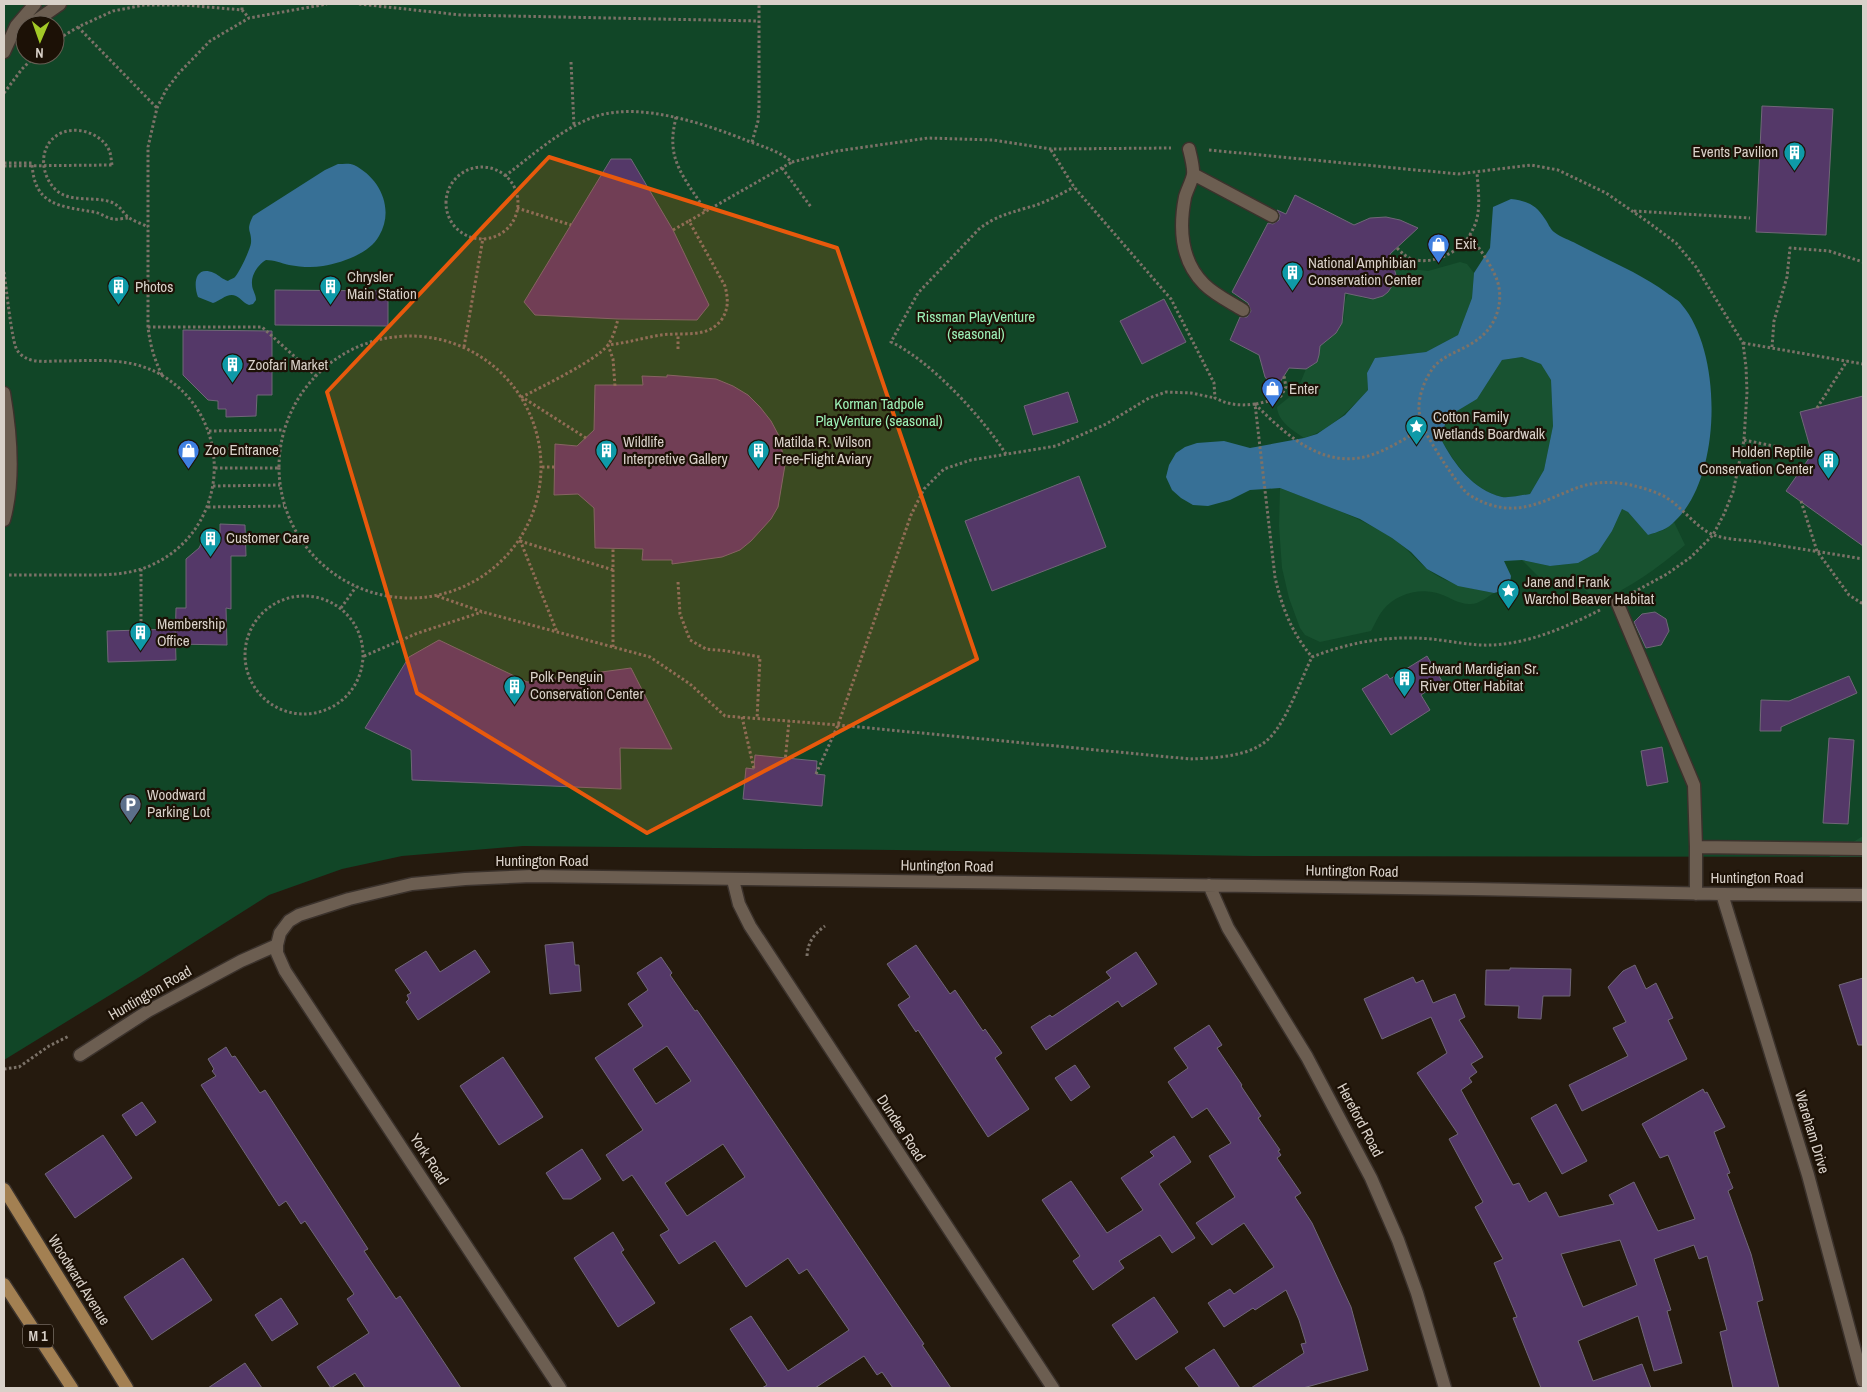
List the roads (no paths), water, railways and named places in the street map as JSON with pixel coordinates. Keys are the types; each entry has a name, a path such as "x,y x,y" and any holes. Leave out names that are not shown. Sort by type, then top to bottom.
{"main road":[{"name":"Woodward Avenue","path":"4,1189 126,1388"},
{"name":"M 1","path":"4,1284 72,1388"}],"street":[{"path":"4,52 16,26 35,4"},
{"path":"44,15 60,4"},
{"path":"4,52 15,40"},
{"path":"1189,149 1193,174 1185,197 1183,248 1191,266 1204,284 1219,296 1243,310"},
{"path":"1193,174 1272,216"},
{"path":"4,393 11,455 7,508 4,520"},
{"path":"1616,602 1694,785 1696,894"},
{"path":"1696,847 1863,848"},
{"name":"Huntington Road","path":"80,1055 148,1011 241,961 277,945 280,933 289,922 299,915 349,899 412,884 465,879 532,876 1863,895"},
{"name":"Dundee Road","path":"733,880 739,904 750,926 1053,1388"},
{"name":"Hereford Road","path":"1209,885 1228,928 1307,1057 1372,1178 1398,1240 1417,1293 1445,1388"},
{"name":"Wareham Drive","path":"1722,894 1808,1176 1863,1381"},
{"name":"York Road","path":"277,945 277,953 286,971 560,1388"}],"water":[{"path":"338,164 352,164 363,171 378,186 385,205 386,215 384,226 375,242 347,260 319,267 289,265 266,260 254,273 252,286 256,300 253,304 249,305 233,295 213,303 198,297 196,282 199,274 208,271 228,281 237,274 251,243 249,228 253,216 325,170"},
{"path":"1511,199 1531,204 1538,210 1556,234 1635,273 1677,300 1695,326 1705,353 1710,383 1712,414 1709,446 1702,475 1690,501 1672,524 1663,530 1648,535 1628,512 1622,509 1612,531 1598,552 1578,563 1550,566 1522,560 1504,561 1511,576 1509,589 1494,593 1458,586 1427,569 1411,552 1360,519 1280,488 1250,490 1230,500 1208,506 1193,505 1172,490 1166,477 1169,465 1176,453 1185,447 1197,443 1224,441 1250,448 1317,434 1345,415 1368,390 1367,373 1375,358 1426,352 1458,335 1472,298 1474,273 1490,248 1493,207","holes":["1522,357 1541,364 1551,380 1553,426 1544,470 1530,494 1512,497 1492,494 1473,482 1458,466 1446,448 1441,439 1447,417 1477,399 1502,360"]}],"place":[{"name":"Events Pavilion","path":"1794,171"},
{"name":"Exit","path":"1439,263"},
{"name":"National Amphibian Conservation Center","path":"1292,291"},
{"name":"Chrysler Main Station","path":"331,305"},
{"name":"Photos","path":"119,306"},
{"name":"Zoofari Market","path":"232,384"},
{"name":"Enter","path":"1273,408"},
{"name":"Cotton Family Wetlands Boardwalk","path":"1417,445"},
{"name":"Zoo Entrance","path":"189,469"},
{"name":"Wildlife Interpretive Gallery","path":"607,470"},
{"name":"Matilda R. Wilson Free-Flight Aviary","path":"758,470"},
{"name":"Holden Reptile Conservation Center","path":"1829,480"},
{"name":"Customer Care","path":"210,557"},
{"name":"Jane and Frank Warchol Beaver Habitat","path":"1508,610"},
{"name":"Membership Office","path":"141,652"},
{"name":"Edward Mardigian Sr. River Otter Habitat","path":"1404,697"},
{"name":"Polk Penguin Conservation Center","path":"514,705"},
{"name":"Woodward Parking Lot","path":"131,823"}],"park label":[{"name":"Rissman PlayVenture (seasonal)","path":"976,326"},
{"name":"Korman Tadpole PlayVenture (seasonal)","path":"879,412"}]}
